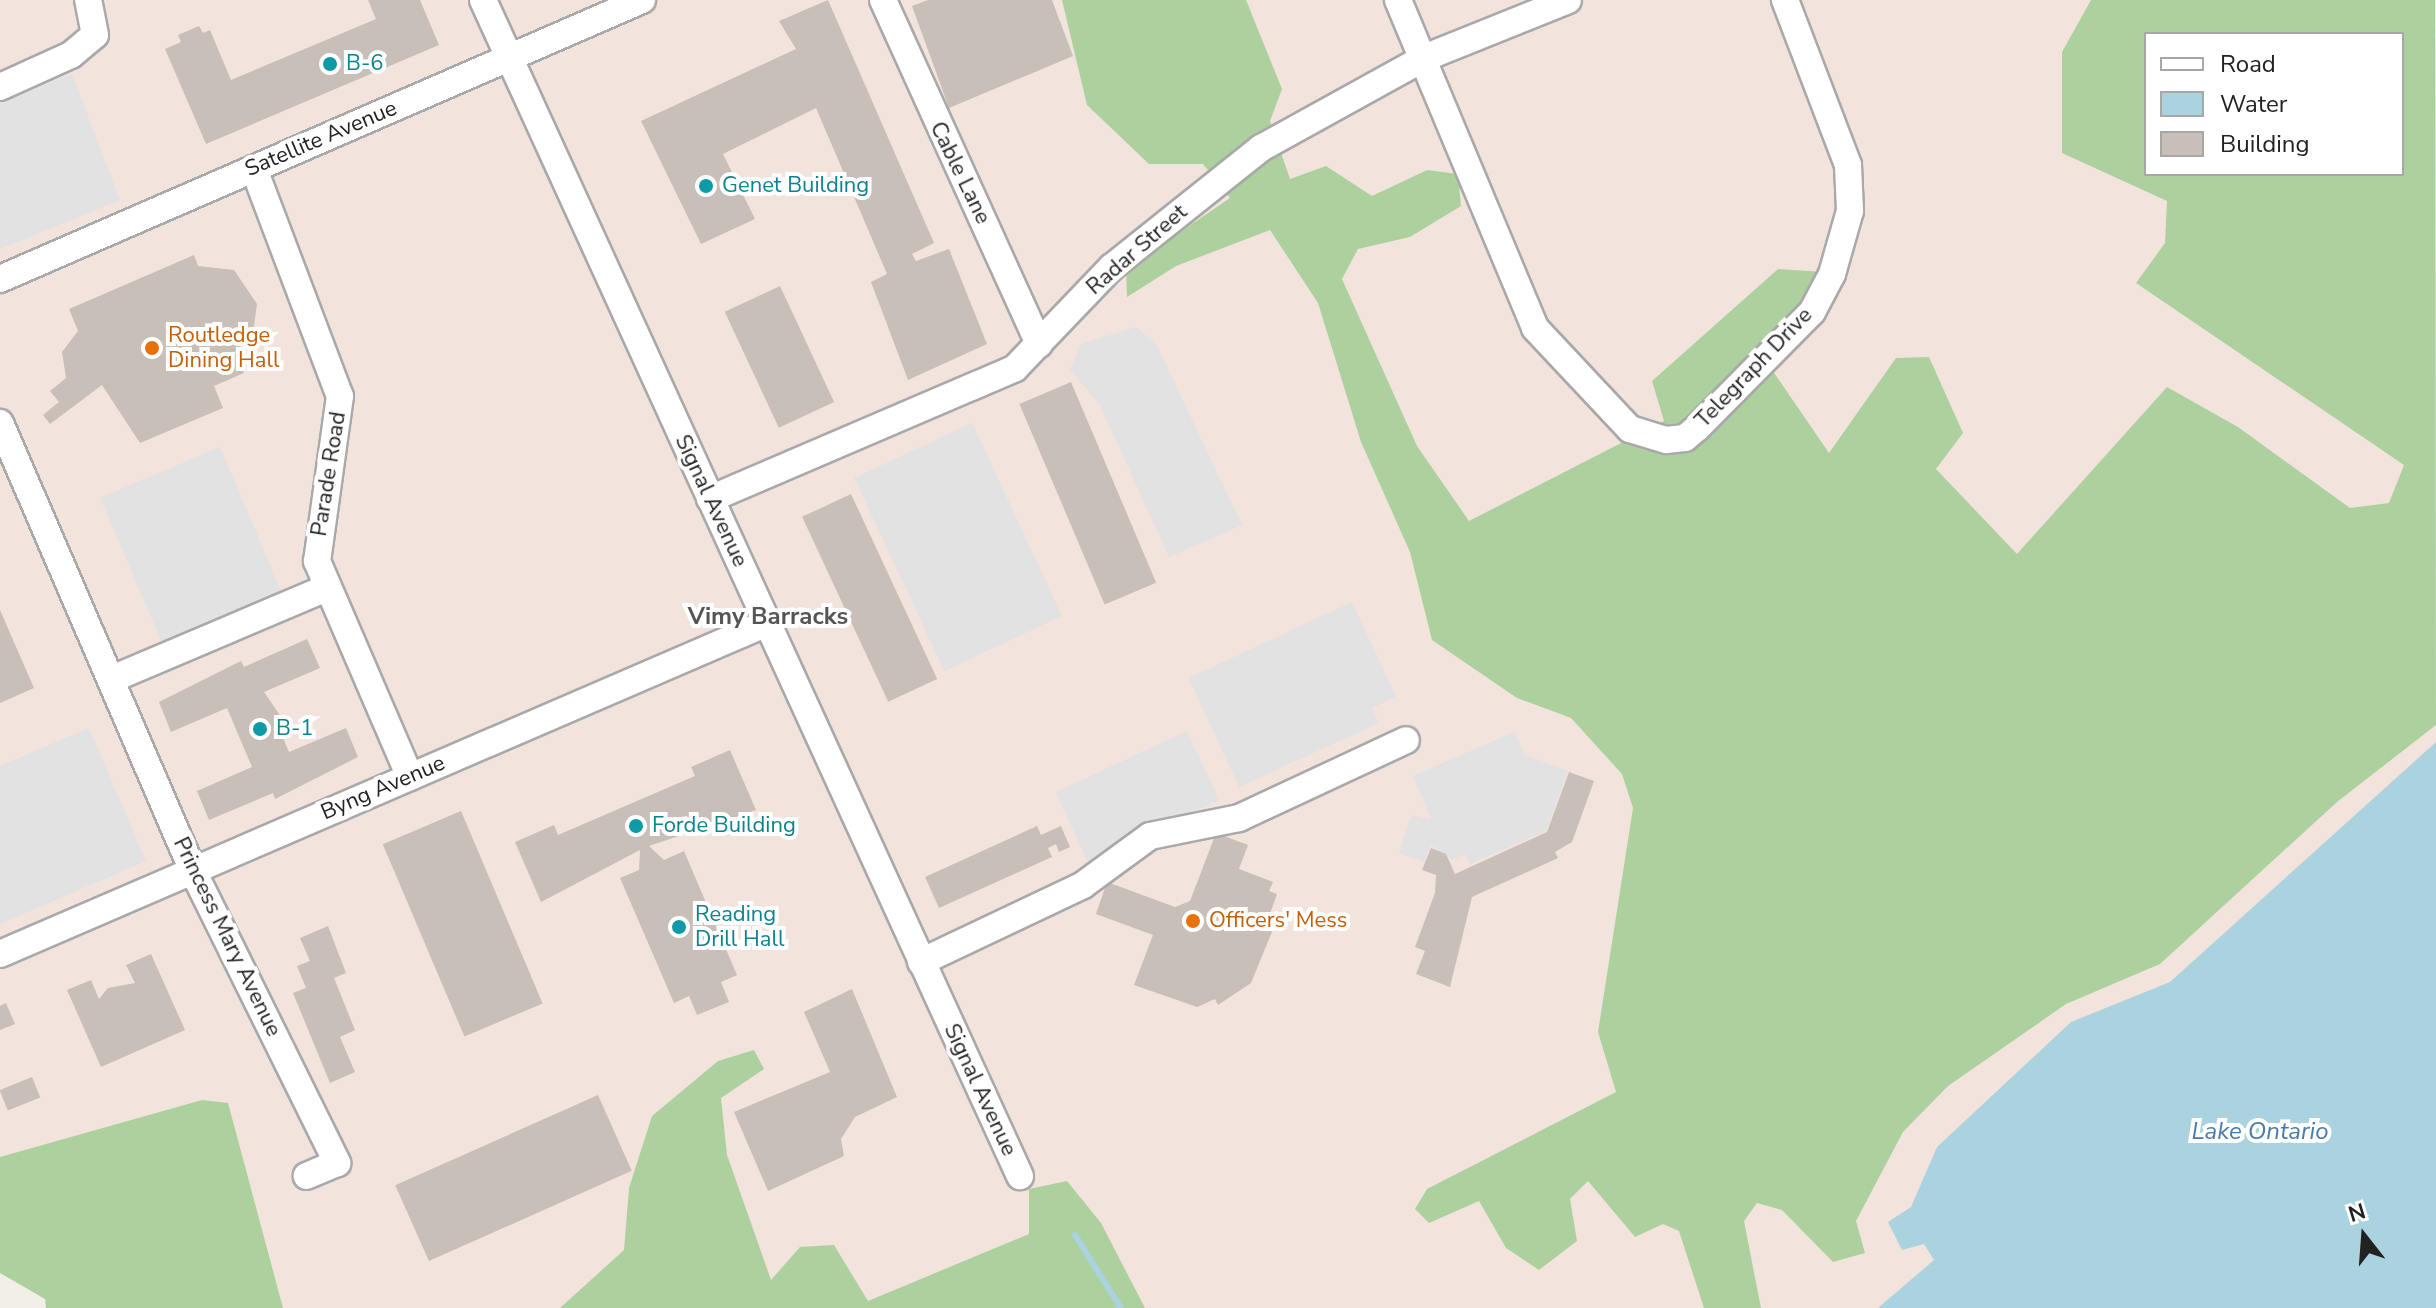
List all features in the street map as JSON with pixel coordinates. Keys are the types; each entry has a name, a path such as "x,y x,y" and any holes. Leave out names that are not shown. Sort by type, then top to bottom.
{"street":[{"path":"0,87 71,55 95,35 88,0"},
{"name":"Signal Avenue","path":"483,0 1020,1176"},
{"name":"Satellite Avenue","path":"0,279 642,0"},
{"name":"Cable Lane","path":"883,0 1039,344"},
{"name":"Telegraph Drive","path":"1398,0 1424,58 1457,152 1546,344 1606,396 1630,429 1685,438 1812,312 1850,211 1848,165 1785,0"},
{"name":"Radar Street","path":"710,499 1015,368 1112,267 1261,148 1424,58 1568,0"},
{"name":"Parade Road","path":"254,169 340,396 317,547 326,588 410,777"},
{"name":"Princess Mary Avenue","path":"0,423 193,871 337,1163 307,1176"},
{"path":"112,679 326,588"},
{"name":"Byng Avenue","path":"0,954 767,623"},
{"path":"921,962 1083,885 1150,836 1239,818 1406,740"}],"shaded area":[{"path":"0,0 2420,0 2436,39 2436,955 2049,1308 120,1308 0,1191"},
{"path":"72,74 120,200 0,249 0,102"},
{"path":"1136,327 1156,344 1242,525 1169,557 1100,405 1070,370 1081,344"},
{"path":"972,423 1062,616 944,671 854,478"},
{"path":"220,447 287,604 167,655 100,498"},
{"path":"1352,602 1396,697 1372,708 1379,723 1239,787 1189,678"},
{"path":"89,728 146,861 0,924 0,766"},
{"path":"1187,731 1219,800 1088,861 1056,792"},
{"path":"1514,732 1525,755 1568,771 1546,831 1470,864 1465,854 1452,860 1431,845 1424,862 1399,853 1411,815 1431,819 1413,776"}],"green space":[{"path":"1062,0 1246,0 1282,89 1270,121 1290,179 1326,166 1372,196 1427,170 1458,174 1461,206 1410,237 1358,249 1342,279 1417,446 1469,521 1664,421 1652,381 1778,269 1823,272 1764,358 1829,453 1896,358 1929,357 1963,433 1936,469 2017,554 2167,387 2238,427 2350,508 2389,503 2404,465 2136,283 2165,243 2167,201 2062,153 2062,52 2091,0 2435,0 2436,725 2337,802 2160,964 2066,1004 1948,1086 1903,1132 1856,1221 1865,1253 1833,1262 1782,1210 1757,1203 1744,1221 1761,1308 1704,1308 1679,1231 1663,1224 1635,1237 1588,1181 1570,1199 1577,1241 1539,1270 1506,1248 1479,1201 1429,1223 1415,1209 1427,1189 1616,1092 1598,1032 1633,808 1622,774 1571,718 1517,698 1432,640 1410,552 1361,442 1318,303 1270,230 1176,266 1127,297 1126,269 1230,198 1203,164 1149,164 1087,105"},
{"path":"754,1050 764,1069 721,1098 727,1155 771,1280 800,1247 834,1245 868,1301 1029,1234 1029,1189 1067,1181 1101,1223 1145,1308 560,1308 624,1250 629,1188 652,1116 718,1061"},
{"path":"202,1100 228,1103 283,1308 46,1308 45,1299 0,1273 0,1157"}],"water":[{"name":"Lake Ontario","path":"2436,742 2436,1308 1878,1308 1934,1260 1924,1244 1902,1250 1888,1222 1911,1207 1937,1147 2071,1022 2170,982"}],"building":[{"name":"B-6","path":"368,0 420,0 439,45 206,144 165,49 181,42 178,35 199,26 203,33 210,30 231,80 376,19"},
{"name":"Genet Building","path":"828,0 934,243 912,254 916,261 949,249 987,344 908,380 871,282 887,274 816,108 723,154 755,219 701,244 641,121 796,49 779,21"},
{"path":"928,0 1052,0 1073,56 949,108 912,6"},
{"name":"Routledge Dining Hall","path":"194,255 198,266 234,270 257,304 253,333 235,352 244,373 214,386 223,408 140,443 102,385 50,424 43,415 59,402 50,391 66,378 62,352 78,331 69,309"},
{"path":"780,286 834,402 779,428 725,312"},
{"path":"1071,382 1156,583 1105,605 1019,404"},
{"path":"851,494 937,679 888,702 802,517"},
{"path":"0,610 34,688 0,703"},
{"name":"B-1","path":"307,639 320,668 264,692 288,727 280,731 289,752 346,728 358,757 275,799 273,793 209,820 197,791 252,767 227,708 171,732 159,702 241,661 244,667"},
{"path":"730,750 756,810 649,846 664,860 684,851 737,975 721,982 729,1002 697,1015 689,996 674,1003 620,878 639,870 640,850 541,902 515,842 554,825 558,835 695,776 691,767"},
{"path":"1569,772 1594,781 1572,842 1555,852 1558,858 1472,897 1450,987 1416,974 1425,951 1415,947 1435,893 1436,875 1422,870 1431,848 1446,854 1455,874 1547,832"},
{"path":"461,811 543,1003 464,1037 383,844"},
{"path":"1037,826 1041,835 1061,826 1070,847 1059,852 1056,844 1048,848 1052,857 939,908 925,877"},
{"name":"Officers' Mess","path":"1216,833 1248,845 1239,869 1273,882 1269,891 1277,894 1268,919 1276,922 1251,983 1218,1005 1215,999 1197,1007 1134,985 1153,935 1096,914 1107,882 1175,907 1190,901"},
{"path":"328,926 346,973 334,978 355,1030 340,1037 355,1072 330,1083 293,993 306,988 297,966 310,961 300,938"},
{"path":"151,954 185,1030 101,1067 67,990 91,980 99,999 108,988 135,983 126,965"},
{"path":"852,989 897,1097 855,1117 841,1139 844,1156 768,1191 734,1112 830,1072 804,1012"},
{"path":"6,1003 15,1024 0,1030 0,1006"},
{"path":"32,1077 40,1097 8,1111 0,1090"},
{"path":"598,1095 632,1171 429,1261 395,1185"}],"waterway":[{"path":"1075,1235 1121,1308"}],"place":[{"name":"B-6","path":"330,64"},
{"name":"Genet Building","path":"706,186"},
{"name":"Routledge Dining Hall","path":"152,348"},
{"name":"B-1","path":"260,729"},
{"name":"Forde Building","path":"636,826"},
{"name":"Officers' Mess","path":"1193,921"},
{"name":"Reading Drill Hall","path":"679,927"}],"district":[{"name":"Vimy Barracks","path":"768,617"}]}
